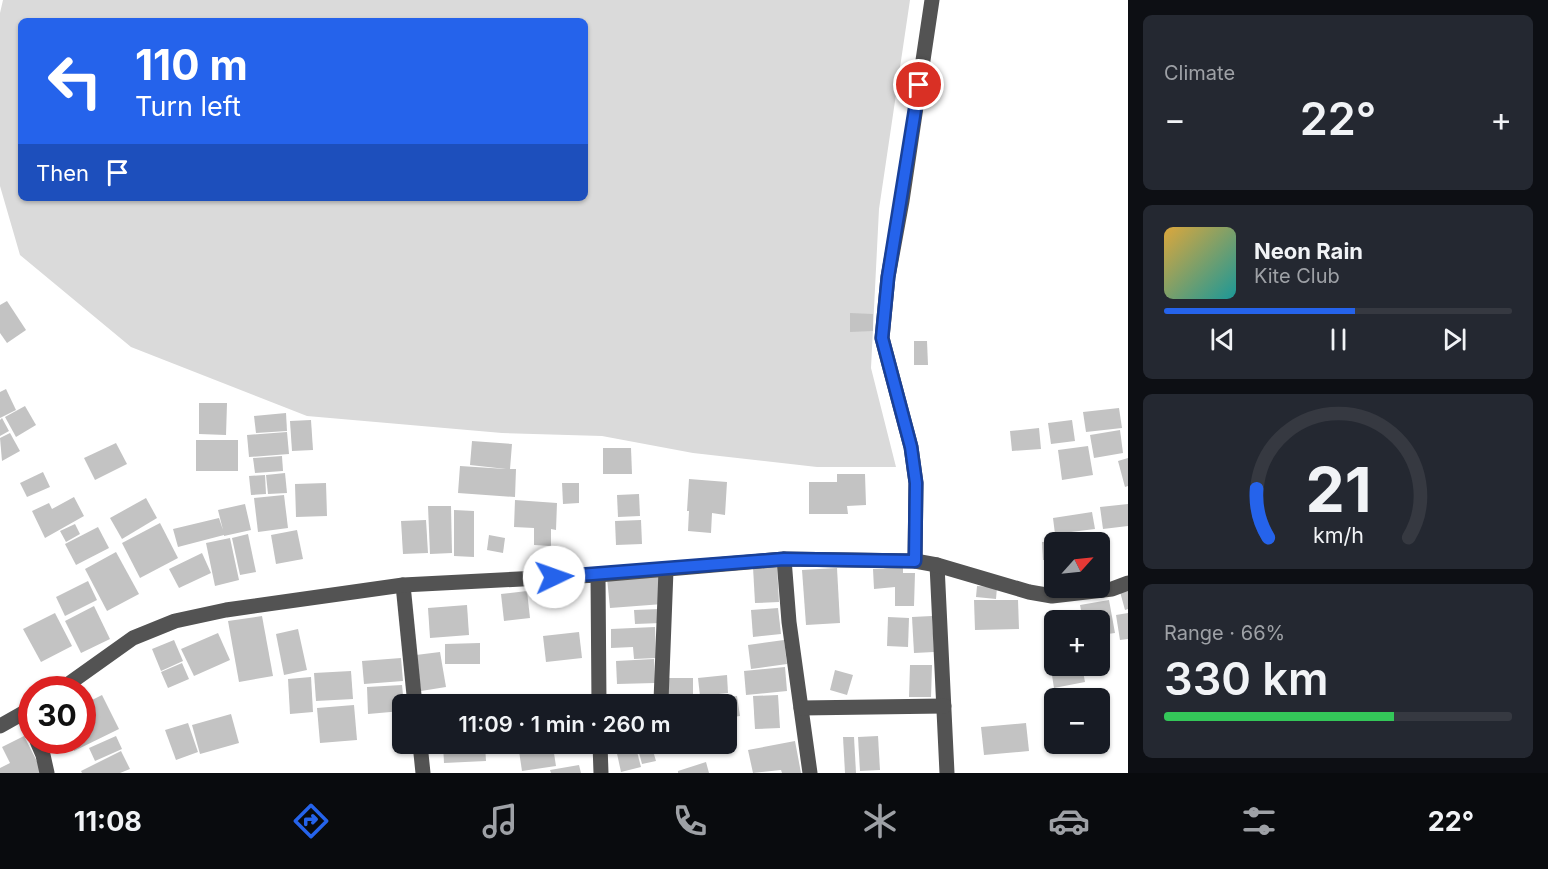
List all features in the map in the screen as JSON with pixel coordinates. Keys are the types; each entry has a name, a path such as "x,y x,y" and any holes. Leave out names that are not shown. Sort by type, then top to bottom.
{"street":[{"path":"915,561 916,483 911,447 882,338 888,277 902,201 932,0"},
{"path":"784,559 789,622 810,773"},
{"path":"80,676 134,638 175,621 226,610 403,585 598,575 784,559 915,561 937,565 1029,592 1052,596 1112,589 1128,584"},
{"path":"937,565 947,773"},
{"path":"661,694 666,570"},
{"path":"598,575 599,694"},
{"path":"403,585 415,694"},
{"path":"801,708 944,706"},
{"path":"0,726 18,716"},
{"path":"43,754 47,773"},
{"path":"421,754 423,773"},
{"path":"600,754 601,773"}],"shaded area":[{"path":"3,0 910,0 879,209 871,368 896,467 817,467 693,453 602,436 502,433 307,416 131,347 20,255 0,186 0,13"}],"building":[{"path":"7,301 26,330 7,343 0,333 0,305"},
{"path":"850,313 873,314 873,331 850,332"},
{"path":"914,341 927,341 928,365 914,365"},
{"path":"6,389 16,410 0,418 0,392"},
{"path":"199,403 227,403 226,435 199,434"},
{"path":"25,406 36,425 16,437 5,417"},
{"path":"1119,408 1122,428 1086,432 1083,412"},
{"path":"286,413 287,431 256,433 254,416"},
{"path":"2,418 9,431 0,436 0,420"},
{"path":"311,420 313,450 292,451 290,421"},
{"path":"1072,420 1075,441 1051,444 1048,423"},
{"path":"1039,428 1041,449 1012,451 1010,431"},
{"path":"1120,430 1123,453 1094,458 1090,435"},
{"path":"287,432 289,454 249,457 247,435"},
{"path":"10,433 20,451 2,461 0,438"},
{"path":"196,440 238,440 238,471 196,471"},
{"path":"472,441 512,444 510,469 516,469 515,497 458,493 460,466 506,469 470,465"},
{"path":"116,443 127,464 95,480 84,458"},
{"path":"1088,446 1093,475 1062,480 1058,450"},
{"path":"603,448 631,448 632,474 603,474"},
{"path":"282,456 283,471 255,473 253,458"},
{"path":"1128,458 1128,486 1125,487 1118,461"},
{"path":"43,472 50,487 27,497 20,483"},
{"path":"285,473 287,493 268,494 266,475"},
{"path":"837,474 865,474 866,505 847,506 848,514 809,514 809,482 837,482"},
{"path":"265,475 266,494 251,495 249,476"},
{"path":"689,479 727,482 725,515 712,513 711,533 688,531"},
{"path":"326,483 327,516 296,517 295,484"},
{"path":"562,483 579,483 579,503 563,504"},
{"path":"639,494 640,516 618,517 617,495"},
{"path":"284,495 288,528 258,532 254,498"},
{"path":"74,497 84,516 45,538 32,511 49,503 52,509"},
{"path":"146,498 157,518 122,539 110,518"},
{"path":"515,500 557,503 556,530 551,529 551,546 534,545 534,528 514,527"},
{"path":"245,504 251,530 178,547 173,529 219,518 223,530 218,510"},
{"path":"1128,504 1128,526 1103,529 1100,507"},
{"path":"428,506 451,506 452,553 430,554"},
{"path":"454,510 474,511 474,557 454,556"},
{"path":"1092,512 1095,529 1055,532 1053,518"},
{"path":"426,520 428,553 403,554 401,521"},
{"path":"641,520 642,544 616,545 615,521"},
{"path":"160,523 178,558 140,578 122,543"},
{"path":"75,524 80,534 66,542 60,531"},
{"path":"98,527 109,548 76,565 65,544"},
{"path":"297,530 303,559 276,564 271,535"},
{"path":"248,534 256,572 240,575 232,538"},
{"path":"489,535 505,538 503,553 487,550"},
{"path":"230,538 239,580 215,586 206,543"},
{"path":"1042,542 1044,542 1044,560 1043,560"},
{"path":"116,552 139,594 107,611 85,569"},
{"path":"202,553 211,573 179,588 169,569"},
{"path":"777,566 779,602 755,603 753,567"},
{"path":"903,567 903,573 915,573 914,606 895,606 895,587 874,589 873,569"},
{"path":"837,568 840,623 806,625 802,570"},
{"path":"660,574 663,604 610,608 607,578"},
{"path":"88,581 97,600 65,616 56,597"},
{"path":"977,586 997,587 996,599 976,597"},
{"path":"1128,586 1128,609 1125,610 1119,588"},
{"path":"527,591 530,618 504,621 501,594"},
{"path":"974,600 1018,600 1019,629 975,630"},
{"path":"1109,600 1115,633 1110,634 1110,610 1081,610 1080,605"},
{"path":"467,605 469,635 430,638 428,608"},
{"path":"94,606 110,639 81,653 65,621"},
{"path":"778,608 781,634 753,637 751,610"},
{"path":"660,609 661,623 635,624 634,610"},
{"path":"55,613 72,646 41,662 23,629"},
{"path":"1128,613 1128,639 1120,640 1116,615"},
{"path":"262,616 273,676 239,682 228,621"},
{"path":"932,616 934,652 914,653 912,617"},
{"path":"888,617 909,618 908,647 887,646"},
{"path":"655,627 656,658 634,659 633,647 611,648 611,629"},
{"path":"298,629 307,670 284,675 276,634"},
{"path":"579,632 582,658 546,662 543,636"},
{"path":"218,633 230,660 194,676 181,649"},
{"path":"174,640 183,661 161,671 152,649"},
{"path":"784,640 787,664 751,669 748,645"},
{"path":"480,643 480,664 445,664 445,644"},
{"path":"440,652 446,687 421,691 416,655"},
{"path":"401,658 403,681 364,684 362,661"},
{"path":"654,659 655,683 617,684 616,661"},
{"path":"182,663 189,679 168,688 161,672"},
{"path":"910,665 932,665 931,697 909,697"},
{"path":"785,667 787,691 746,695 744,671"},
{"path":"835,670 853,675 847,695 830,690"},
{"path":"351,671 353,699 316,701 314,673"},
{"path":"727,675 728,693 700,694 698,678"},
{"path":"1052,676 1084,676 1085,682 1054,688"},
{"path":"311,677 313,712 290,714 288,679"},
{"path":"663,678 693,678 693,694 663,694"},
{"path":"402,685 403,694 392,694 392,712 368,714 367,687"},
{"path":"102,695 119,729 96,740 96,698"},
{"path":"778,695 780,728 755,729 753,696"},
{"path":"737,696 740,716 737,716"},
{"path":"354,705 357,740 320,743 317,708"},
{"path":"231,714 239,743 200,754 192,725"},
{"path":"188,723 198,752 176,760 165,730"},
{"path":"1026,723 1029,751 984,755 981,727"},
{"path":"116,736 122,749 95,761 92,754 96,754 96,745"},
{"path":"878,736 880,770 860,771 858,737"},
{"path":"843,737 854,737 856,773 845,773"},
{"path":"18,739 18,754 33,754 43,773 0,773 0,768 10,763 2,747"},
{"path":"795,741 801,773 782,773 781,770 753,773 748,750"},
{"path":"121,751 130,769 120,773 82,773 81,771"},
{"path":"444,754 486,754 486,761 444,763"},
{"path":"519,754 554,754 556,766 522,771"},
{"path":"617,754 638,754 641,767 621,772"},
{"path":"639,754 654,754 656,761 642,764"},
{"path":"706,762 709,773 678,773 678,771"},
{"path":"579,765 581,773 551,773 550,770"}],"route":[{"path":"554,577 643,572 784,559 915,561 916,483 911,447 882,338 888,277 919,85"}]}
